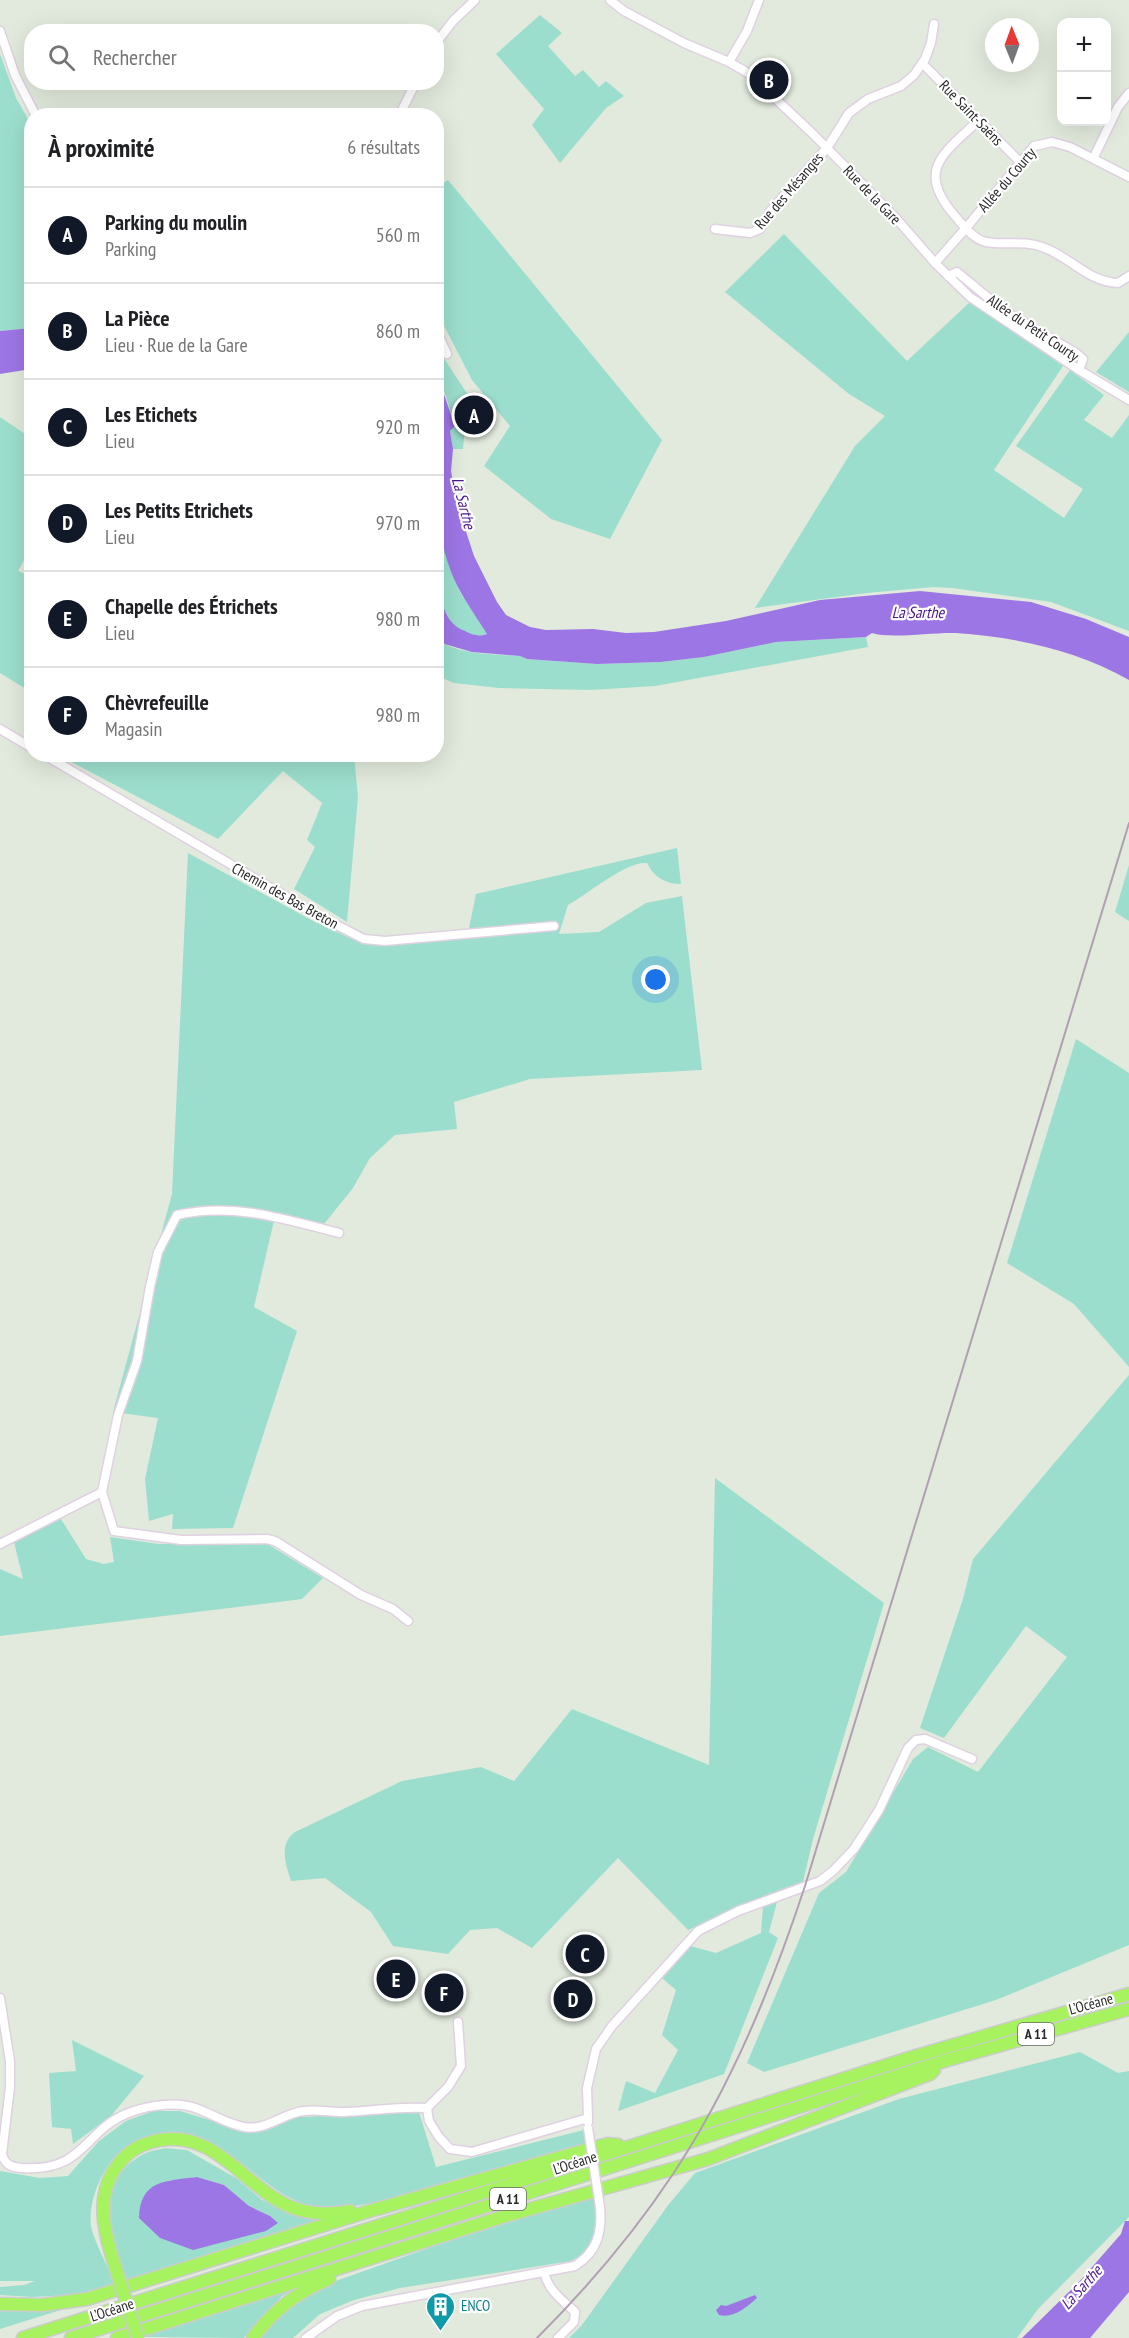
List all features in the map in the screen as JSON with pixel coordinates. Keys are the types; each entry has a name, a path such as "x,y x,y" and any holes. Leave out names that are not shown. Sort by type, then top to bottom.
{"highway":[{"name":"L’Océane","path":"23,2338 985,2034 1129,1994"},
{"name":"L’Océane","path":"71,2338 944,2061 1129,2009"},
{"path":"117,2338 502,2217 708,2159 930,2074 944,2061"},
{"path":"138,2338 105,2229 104,2196 108,2181 116,2167 126,2155 139,2146 169,2138 186,2140 213,2151 260,2187 291,2206 325,2213 356,2210 366,2212"},
{"path":"0,2304 42,2305 87,2299 366,2212 608,2144 629,2146"},
{"path":"253,2338 279,2308 303,2291 413,2248 423,2241"}],"street":[{"path":"444,33 475,0"},
{"name":"Rue de la Gare","path":"610,0 684,43 729,62 754,78 895,217 948,276"},
{"path":"729,62 747,31 759,0"},
{"path":"922,63 931,43 934,24"},
{"path":"0,31 15,75 32,108"},
{"name":"Rue Saint-Saëns","path":"922,63 1020,162"},
{"name":"Rue des Mésanges","path":"715,230 750,233 760,229 771,210 827,148 849,113 868,99 902,86 914,75 922,63"},
{"path":"403,108 412,90"},
{"path":"1094,157 1118,107 1129,93"},
{"path":"979,120 942,157 934,175 940,197 974,237 984,242 1025,243 1044,247 1096,279 1118,283 1129,276"},
{"name":"Allée du Courty","path":"934,262 966,228 1034,146 1052,142 1094,157 1129,177"},
{"name":"Allée du Petit Courty","path":"948,276 957,272 1003,310 1076,353 1083,359 1079,370 1129,400"},
{"path":"444,347 447,354"},
{"path":"0,729 24,743"},
{"name":"Chemin des Bas Breton","path":"57,762 317,915 364,939 385,941 554,926"},
{"path":"339,1233 254,1212 197,1210 177,1215 158,1252 137,1361 118,1415 102,1492 114,1531 181,1540 267,1539 275,1541 361,1595 393,1609 408,1621"},
{"path":"0,1544 102,1492"},
{"path":"306,2338 337,2316 362,2306 575,2266 587,2259 601,2233 600,2207 588,2128 588,2088 596,2049 612,2026 698,1931 738,1911 820,1881 833,1870 854,1849 879,1810 908,1748 916,1740 925,1739 972,1760"},
{"path":"0,1998 10,2061 10,2087 1,2148 4,2162 9,2166 33,2169 61,2164 80,2152 111,2122 146,2107 178,2105 196,2108 231,2124 258,2128 303,2110 328,2112 427,2108 448,2087 461,2066 458,2022"},
{"path":"427,2108 429,2121 450,2149 472,2152 588,2118"},
{"path":"544,2272 553,2292 575,2312 574,2322 558,2338"}],"shaded area":[{"path":"540,15 562,33 548,46 575,76 583,70 599,87 606,81 624,96 606,108 560,163 532,125 544,109 496,54"},
{"path":"0,54 16,98 24,112 24,329 0,331"},
{"path":"448,180 662,440 610,539 551,519 484,466 510,426 472,380 444,326 444,183"},
{"path":"784,234 907,361 971,301 1063,366 994,470 1064,518 1083,489 1016,446 1070,370 1104,395 1084,420 1112,438 1129,415 1129,631 1051,602 952,588 933,587 867,593 755,608 855,446 885,416 849,394 725,292"},
{"path":"1129,332 1129,392 1096,372"},
{"path":"444,359 468,395 463,449 453,449 450,431 455,426 444,391"},
{"path":"0,417 24,433 24,560 18,571 24,573 24,688 0,673"},
{"path":"444,544 461,594 488,634 466,633 453,624 444,610"},
{"path":"866,637 868,647 655,686 591,690 499,688 454,683 444,679 444,644 477,653 597,664 661,662 704,657 776,642"},
{"path":"71,762 355,762 358,797 347,922 294,889 315,847 307,840 322,803 283,771 218,839"},
{"path":"677,848 681,884 661,879 647,863 629,867 568,905 559,934 599,932 646,903 682,896 702,1070 530,1079 454,1102 457,1129 395,1135 370,1158 353,1188 324,1224 276,1212 254,1307 297,1331 233,1528 172,1529 173,1514 149,1521 145,1479 158,1418 113,1412 172,1194 188,853 315,922 363,944 377,945 467,938 476,894"},
{"path":"1129,865 1129,921 1115,912"},
{"path":"1076,1039 1129,1073 1129,1367 1074,1304 1007,1263"},
{"path":"1129,1375 1129,1945 996,2000 764,2072 747,2063 819,1893 846,1872 913,1759 928,1747 978,1772 1067,1657 1026,1626 944,1738 920,1728 963,1599 973,1559"},
{"path":"715,1478 884,1603 813,1839 803,1882 688,1930 618,1858 532,1948 497,1928 470,1930 448,1954 393,1946 371,1912 325,1878 291,1881 285,1849 286,1842 295,1832 402,1781 481,1767 514,1781 572,1709 709,1765"},
{"path":"61,1519 86,1559 104,1564 114,1562 110,1537 159,1544 266,1543 323,1578 302,1599 0,1636 0,1569 23,1579 14,1542"},
{"path":"777,1902 769,1932 778,1938 724,2074 618,2111 626,2081 655,2093 678,2050 662,2035 676,1990 662,1978 690,1946 716,1953 761,1933 763,1906"},
{"path":"72,2040 144,2076 111,2116 73,2144 71,2129 52,2127 49,2073 76,2071"},
{"path":"1080,2052 1118,2073 1129,2071 1129,2217 1038,2309 1017,2338 569,2338 582,2325 669,2204 695,2173 899,2099"},
{"path":"153,2111 180,2111 253,2133 299,2117 419,2112 436,2167 584,2130 586,2143 382,2200 356,2206 330,2208 306,2205 285,2195 226,2152 205,2140 182,2133 151,2135 124,2148 113,2159 102,2176 94,2196 91,2226 115,2285 87,2294 33,2297 0,2295 0,2287 24,2285 35,2281 0,2281 0,2171 40,2178 68,2176 99,2141 126,2121"},
{"path":"165,2148 187,2150 236,2178 262,2200 320,2221 125,2283 112,2231 111,2196 117,2180 126,2167 144,2154","holes":["197,2177 224,2185 249,2206 270,2216 167,2181"]},
{"path":"594,2196 596,2234 588,2248 571,2261 400,2288 354,2300 320,2314 293,2338 259,2338 275,2319 306,2296 333,2282 434,2246"},
{"path":"302,2285 282,2296 244,2338 142,2337"},
{"path":"86,2302 0,2329 0,2308"}],"water":[{"path":"24,329 24,370 0,374 0,331"},
{"name":"La Sarthe","path":"444,394 455,426 450,431 453,449 451,471 458,507 474,556 506,615 530,627 546,630 593,629 626,633 654,632 726,621 820,600 920,591 1031,602 1086,619 1129,637 1129,680 1088,661 1045,647 1001,638 956,633 880,635 872,633 866,637 776,642 704,657 661,662 597,664 472,652 444,644 444,609 459,628 473,634 487,634 465,600 445,555"},
{"path":"197,2177 224,2185 249,2206 270,2216 278,2223 266,2231 193,2250 160,2238 139,2218 140,2205 144,2196 156,2185"},
{"name":"La Sarthe","path":"1125,2221 1129,2221 1129,2292 1090,2338 1022,2338 1079,2282 1121,2234"},
{"path":"755,2295 757,2298 735,2314 719,2315 716,2310 721,2305 726,2306"}],"railway":[{"path":"537,2338 609,2259 673,2174 714,2106 732,2070 779,1961 805,1886 1129,823"}],"place":[{"name":"La Pièce","path":"769,80"},
{"name":"Parking du moulin","path":"474,415"},
{"name":"Les Etichets","path":"585,1954"},
{"name":"Chapelle des Étrichets","path":"396,1979"},
{"name":"Chèvrefeuille","path":"444,1993"},
{"name":"Les Petits Etrichets","path":"573,1999"},
{"name":"ENCO","path":"440,2332"}]}
